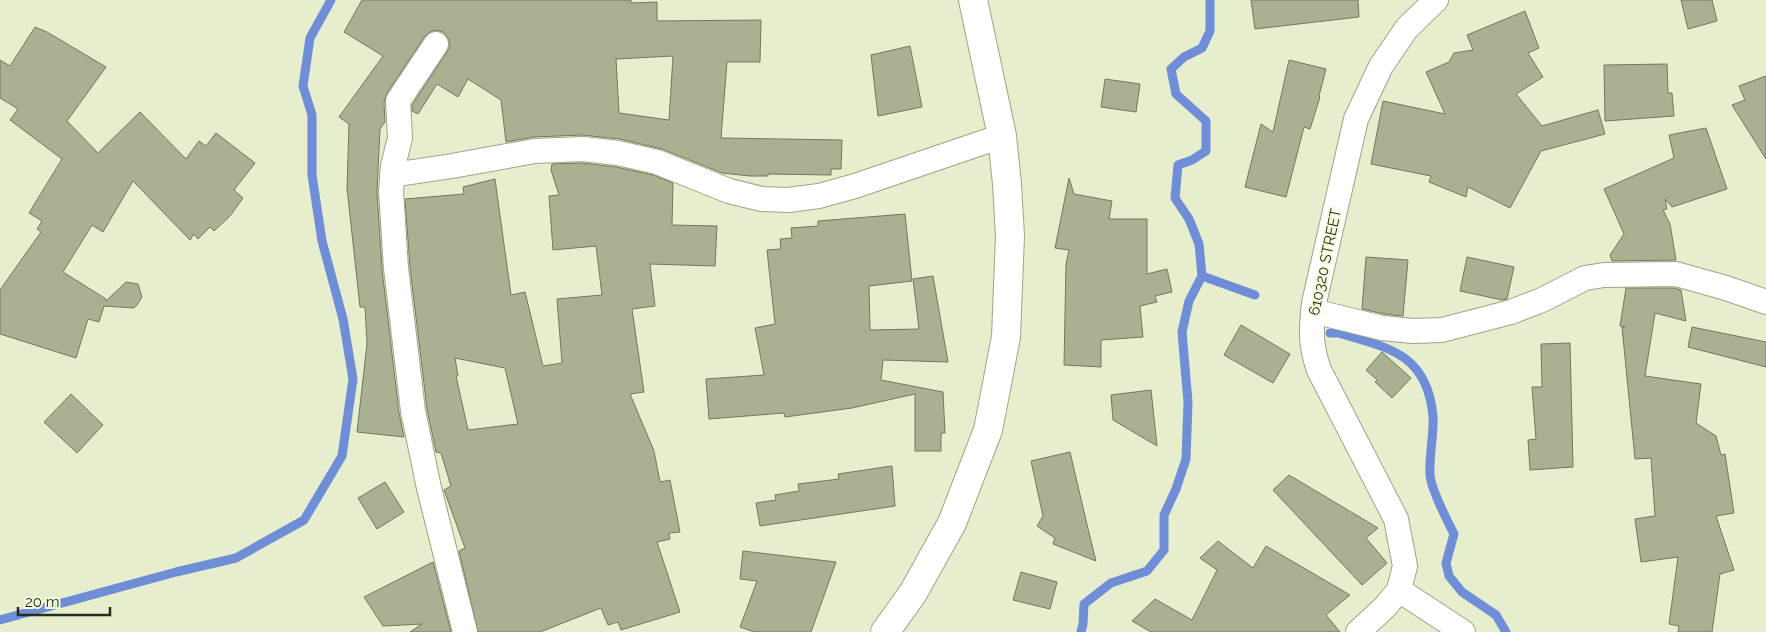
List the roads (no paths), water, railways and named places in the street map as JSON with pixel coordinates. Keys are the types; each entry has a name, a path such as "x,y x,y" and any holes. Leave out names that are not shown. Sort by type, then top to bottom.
{"street":[{"path":"885,632 913,593 952,523 988,430 1006,337 1010,236 1007,184 1002,136 973,0"},
{"name":"610320 STREET","path":"1399,590 1406,566 1396,519 1320,370 1313,351 1311,327 1356,119 1381,66 1407,28 1436,0"},
{"path":"436,44 398,101 400,138 393,166 391,191 396,268 412,411 465,632"},
{"path":"392,175 535,152 583,149 618,153 657,162 729,190 762,198 788,200 820,196 855,186 1002,136"},
{"path":"1313,311 1382,328 1413,331 1442,330 1511,312 1542,300 1585,278 1604,275 1676,274 1766,302"},
{"path":"1358,632 1385,607 1399,590 1463,632"}],"waterway":[{"path":"0,620 176,572 236,558 304,520 342,456 353,379 343,319 322,241 312,175 312,115 303,86 310,38 331,0"},
{"path":"1081,632 1084,604 1111,583 1147,571 1164,550 1164,515 1176,489 1186,459 1188,402 1182,332 1189,301 1202,276 1199,244 1189,219 1175,198 1178,165 1192,160 1206,151 1206,121 1176,94 1171,69 1184,57 1202,48 1210,31 1210,0"},
{"path":"1202,276 1255,295"},
{"path":"1330,333 1338,333 1389,350 1403,357 1414,366 1423,379 1429,395 1433,416 1431,480 1439,504 1454,534 1446,563 1449,576 1462,592 1496,615 1506,632"}]}
